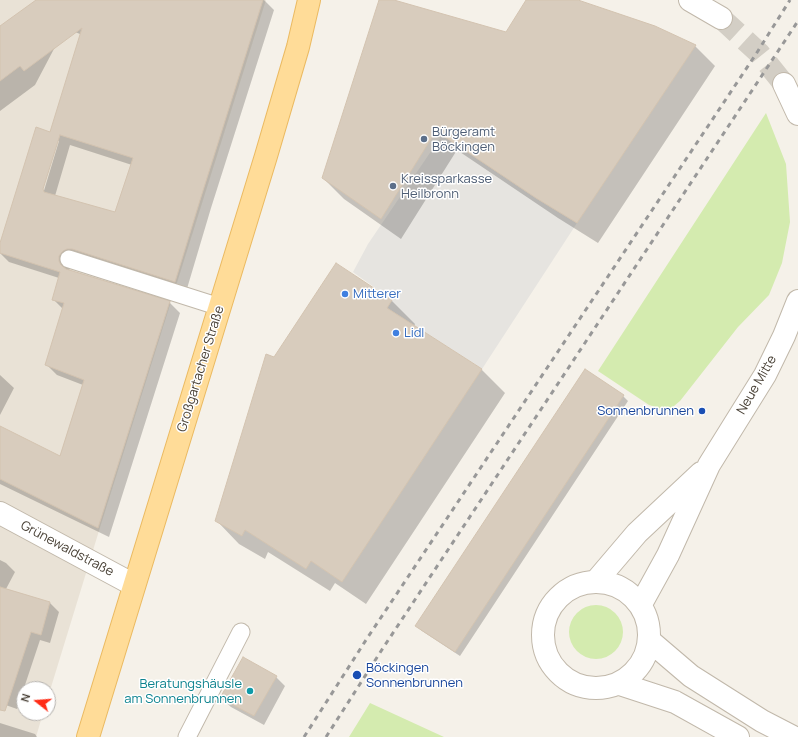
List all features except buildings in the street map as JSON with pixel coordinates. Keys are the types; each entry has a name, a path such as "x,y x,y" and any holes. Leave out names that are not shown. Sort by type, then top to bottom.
{"main road":[{"name":"Großgartacher Straße","path":"88,737 296,54 310,0"}],"street":[{"path":"690,0 721,18"},
{"path":"784,84 798,114"},
{"name":"Neue Mitte","path":"641,604 668,555 709,465 765,375 784,336 798,301"},
{"name":"Neue Mitte","path":"597,580 637,534 709,465"},
{"name":"Grünewaldstraße","path":"0,513 134,585"},
{"path":"597,580 622,587 641,604 649,622 650,641 640,667 620,684 593,690 566,681 547,660 542,633 550,606 570,587 597,580"},
{"path":"650,641 691,676 762,721 793,737"},
{"path":"620,684 675,702 738,737"}],"lane":[{"path":"69,259 220,306"},
{"path":"187,737 242,632"}],"shaded area":[{"path":"0,0 266,0 53,681 16,681 16,721 41,721 36,737 0,737"},
{"path":"442,135 536,198 577,223 482,369 387,308 392,300 353,272 368,244"}],"green space":[{"path":"766,113 786,164 790,222 782,263 769,295 738,327 680,401 668,411 649,405 598,371"},
{"path":"591,605 601,605 611,609 619,617 623,627 623,637 619,647 611,655 601,659 591,659 581,655 573,647 569,637 569,627 573,617 581,609"},
{"path":"370,703 444,737 349,737"}],"tunnel":[{"path":"721,18 759,53 784,84"}],"railway":[{"path":"304,737 366,640 756,54 790,0"},
{"path":"326,737 383,648 798,21"}],"place":[{"name":"Bürgeramt Böckingen","path":"424,139"},
{"name":"Kreissparkasse Heilbronn","path":"393,186"},
{"name":"Mitterer","path":"345,294"},
{"name":"Lidl","path":"396,333"},
{"name":"Sonnenbrunnen","path":"702,411"},
{"name":"Böckingen Sonnenbrunnen","path":"357,675"},
{"name":"Beratungshäusle am Sonnenbrunnen","path":"250,691"}]}
